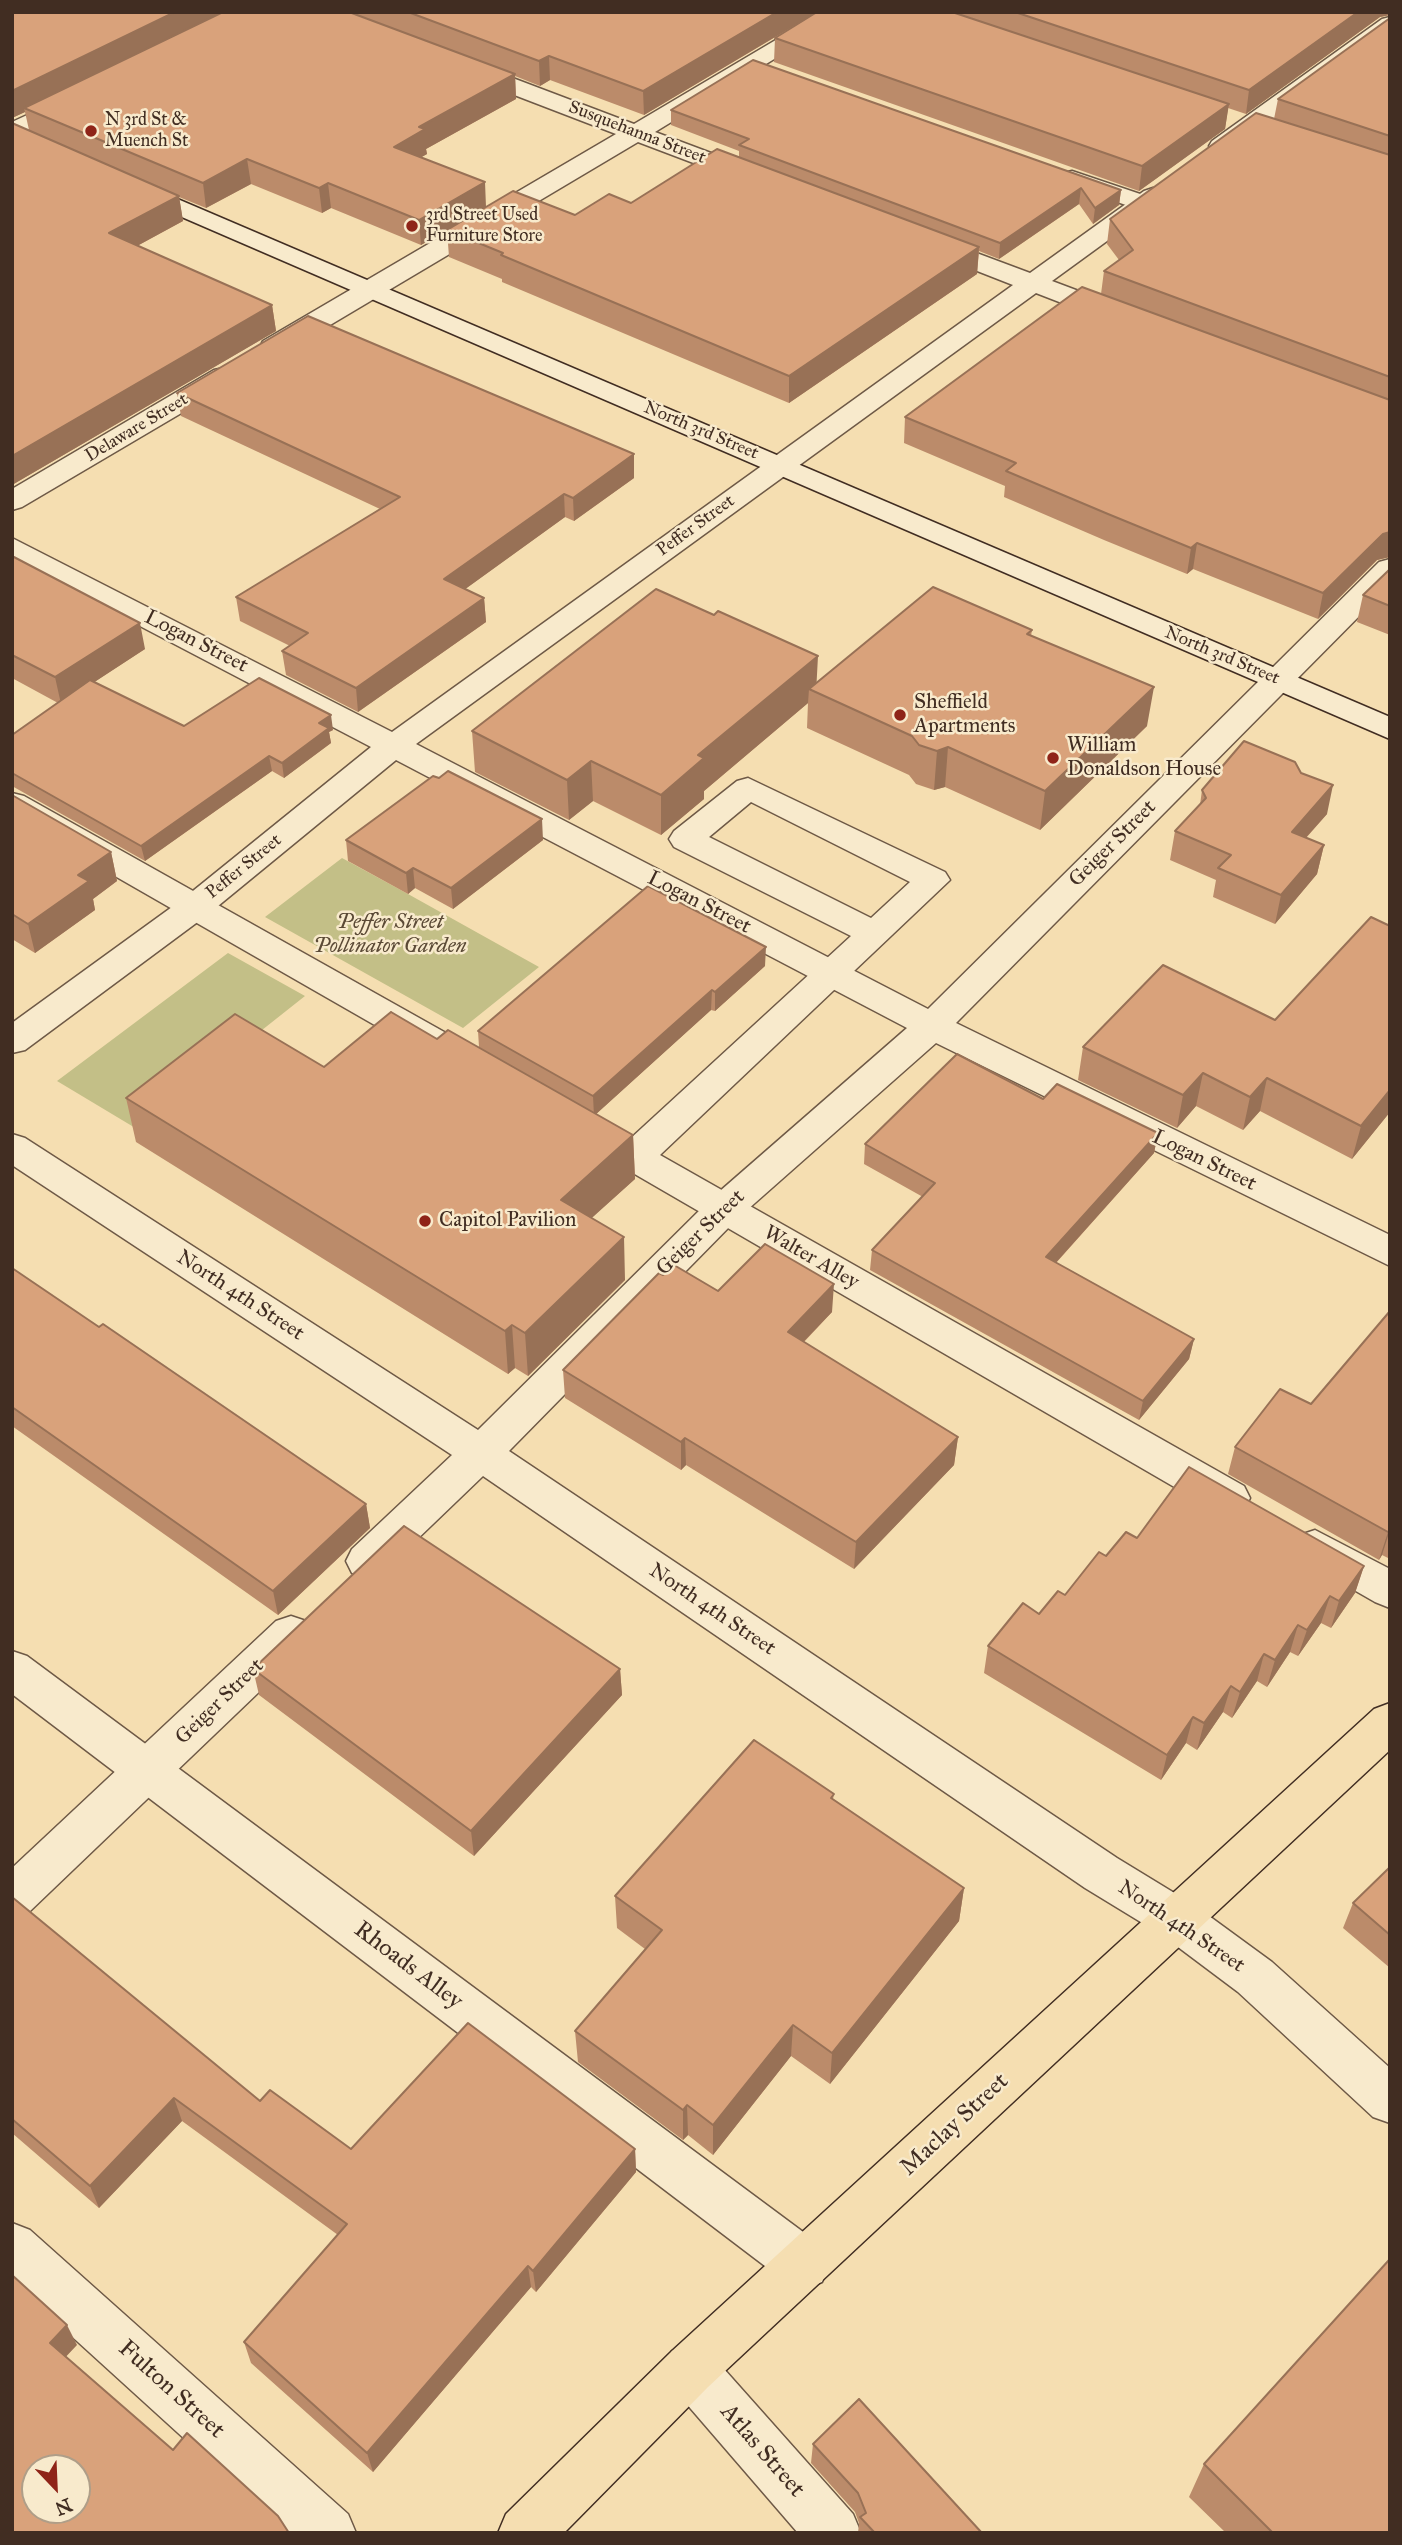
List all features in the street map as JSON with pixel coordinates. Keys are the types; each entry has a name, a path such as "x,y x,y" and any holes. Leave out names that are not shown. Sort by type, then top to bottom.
{"main road":[{"name":"Maclay Street","path":"525,2533 690,2368 1390,1722"}],"street":[{"name":"Delaware Street","path":"12,501 839,12"},
{"name":"Peffer Street","path":"12,1041 195,907 394,745 1185,172 1261,130 1390,24"},
{"name":"Susquehanna Street","path":"441,59 776,186"},
{"path":"752,64 778,73"},
{"path":"12,133 94,91"},
{"path":"1223,117 1261,130"},
{"path":"12,133 40,148"},
{"path":"1052,170 1143,203"},
{"name":"North 3rd Street","path":"104,175 1390,729"},
{"path":"904,234 1147,326"},
{"name":"Logan Street","path":"12,547 932,1026 1390,1252"},
{"name":"Geiger Street","path":"12,1898 481,1453 725,1208 932,1026 1275,679 1390,568"},
{"path":"634,1157 833,973 875,934 933,880 748,788 686,839 875,934"},
{"path":"12,803 468,1062"},
{"name":"Walter Alley","path":"563,1116 1390,1590"},
{"name":"North 4th Street","path":"12,1147 481,1453 1101,1874 1178,1920 1255,1978 1390,2100"},
{"name":"Rhoads Alley","path":"12,1669 804,2263"},
{"name":"Fulton Street","path":"12,2248 329,2533"},
{"name":"Atlas Street","path":"690,2368 834,2533"}],"green space":[{"name":"Peffer Street Pollinator Garden","path":"342,858 539,967 463,1028 265,917"},
{"path":"228,953 305,996 137,1129 57,1081"}],"building":[{"path":"12,12 175,12 12,91"},
{"path":"223,12 349,12 515,74 419,127 425,129 394,147 485,182 419,220 328,183 319,188 247,159 203,183 24,108"},
{"path":"408,12 777,12 643,91 549,56 539,61"},
{"path":"817,12 952,12 1229,104 1142,166 775,38"},
{"path":"1015,12 1358,12 1249,90"},
{"path":"1390,18 1390,136 1278,99"},
{"path":"753,60 1121,190 1095,208 1081,188 1000,243 739,145 749,139 671,110"},
{"path":"1256,113 1390,155 1390,377 1104,271 1133,250 1110,219"},
{"path":"12,123 179,196 109,233 272,305 12,456"},
{"path":"717,149 979,247 789,376 447,230 513,191 575,215 609,194 631,203"},
{"path":"1082,287 1390,400 1390,532 1383,534 1323,593 1197,543 1191,548 1108,514 1006,471 1016,463 905,417"},
{"path":"308,316 634,454 573,498 564,494 444,579 484,598 356,688 282,651 308,633 236,597 400,497 177,393"},
{"path":"12,556 140,623 55,677 12,655"},
{"path":"1390,569 1390,606 1363,595"},
{"path":"933,587 1032,630 1027,634 1154,687 1045,791 948,747 937,751 919,745 912,736 809,689"},
{"path":"656,589 714,615 718,611 818,656 698,755 704,758 661,795 591,761 567,780 472,731"},
{"path":"259,678 331,715 319,723 329,728 282,763 269,756 141,846 12,773 12,735 90,680 184,726"},
{"path":"1244,741 1295,762 1301,773 1333,785 1292,832 1324,845 1281,895 1218,868 1231,855 1175,831 1206,798 1202,790"},
{"path":"448,771 542,819 451,888 413,868 406,873 346,840 433,776 439,778"},
{"path":"12,795 111,852 78,875 89,881 28,924 12,914"},
{"path":"648,886 766,947 715,992 712,990 593,1096 478,1031"},
{"path":"1371,917 1390,926 1390,1090 1361,1126 1267,1078 1250,1097 1203,1073 1183,1095 1083,1047 1163,965 1275,1020"},
{"name":"Capitol Pavilion","path":"391,1012 437,1039 448,1030 633,1135 561,1200 624,1237 525,1333 512,1325 505,1331 126,1098 235,1014 324,1067"},
{"path":"957,1054 1043,1099 1057,1084 1158,1133 1046,1257 1194,1339 1143,1401 872,1250 935,1183 865,1144"},
{"path":"765,1244 834,1284 788,1332 958,1437 856,1542 685,1438 681,1442 563,1370 659,1273 663,1275 674,1265 718,1291"},
{"path":"12,1268 99,1327 103,1324 366,1504 273,1591 12,1407"},
{"path":"1390,1311 1388,1532 1235,1447 1280,1389 1311,1404"},
{"path":"1189,1467 1364,1566 1339,1601 1330,1596 1307,1630 1298,1625 1275,1660 1264,1654 1240,1692 1231,1686 1204,1723 1193,1717 1167,1755 988,1646 1023,1603 1039,1614 1058,1591 1065,1595 1099,1552 1106,1556 1126,1532 1137,1538"},
{"path":"404,1526 620,1669 471,1831 253,1669"},
{"path":"754,1740 834,1794 831,1798 964,1888 832,2053 793,2025 713,2125 687,2105 683,2110 575,2031 662,1930 615,1896"},
{"path":"1390,1867 1390,1935 1353,1903"},
{"path":"12,1897 260,2101 270,2090 351,2149 468,2023 635,2149 533,2271 528,2266 367,2453 244,2342 347,2224 174,2098 90,2186 12,2119"},
{"path":"1389,2260 1390,2533 1273,2533 1204,2464"},
{"path":"12,2275 67,2325 50,2343 173,2450 187,2433 278,2516 289,2533 12,2533"},
{"path":"859,2399 982,2533 875,2533 860,2517 866,2513 858,2493 813,2444"}],"place":[{"name":"N 3rd St & Muench St","path":"91,131"},
{"name":"3rd Street Used Furniture Store","path":"412,226"},
{"name":"Sheffield Apartments","path":"900,715"},
{"name":"William Donaldson House","path":"1053,758"},
{"name":"Capitol Pavilion","path":"425,1221"}]}
